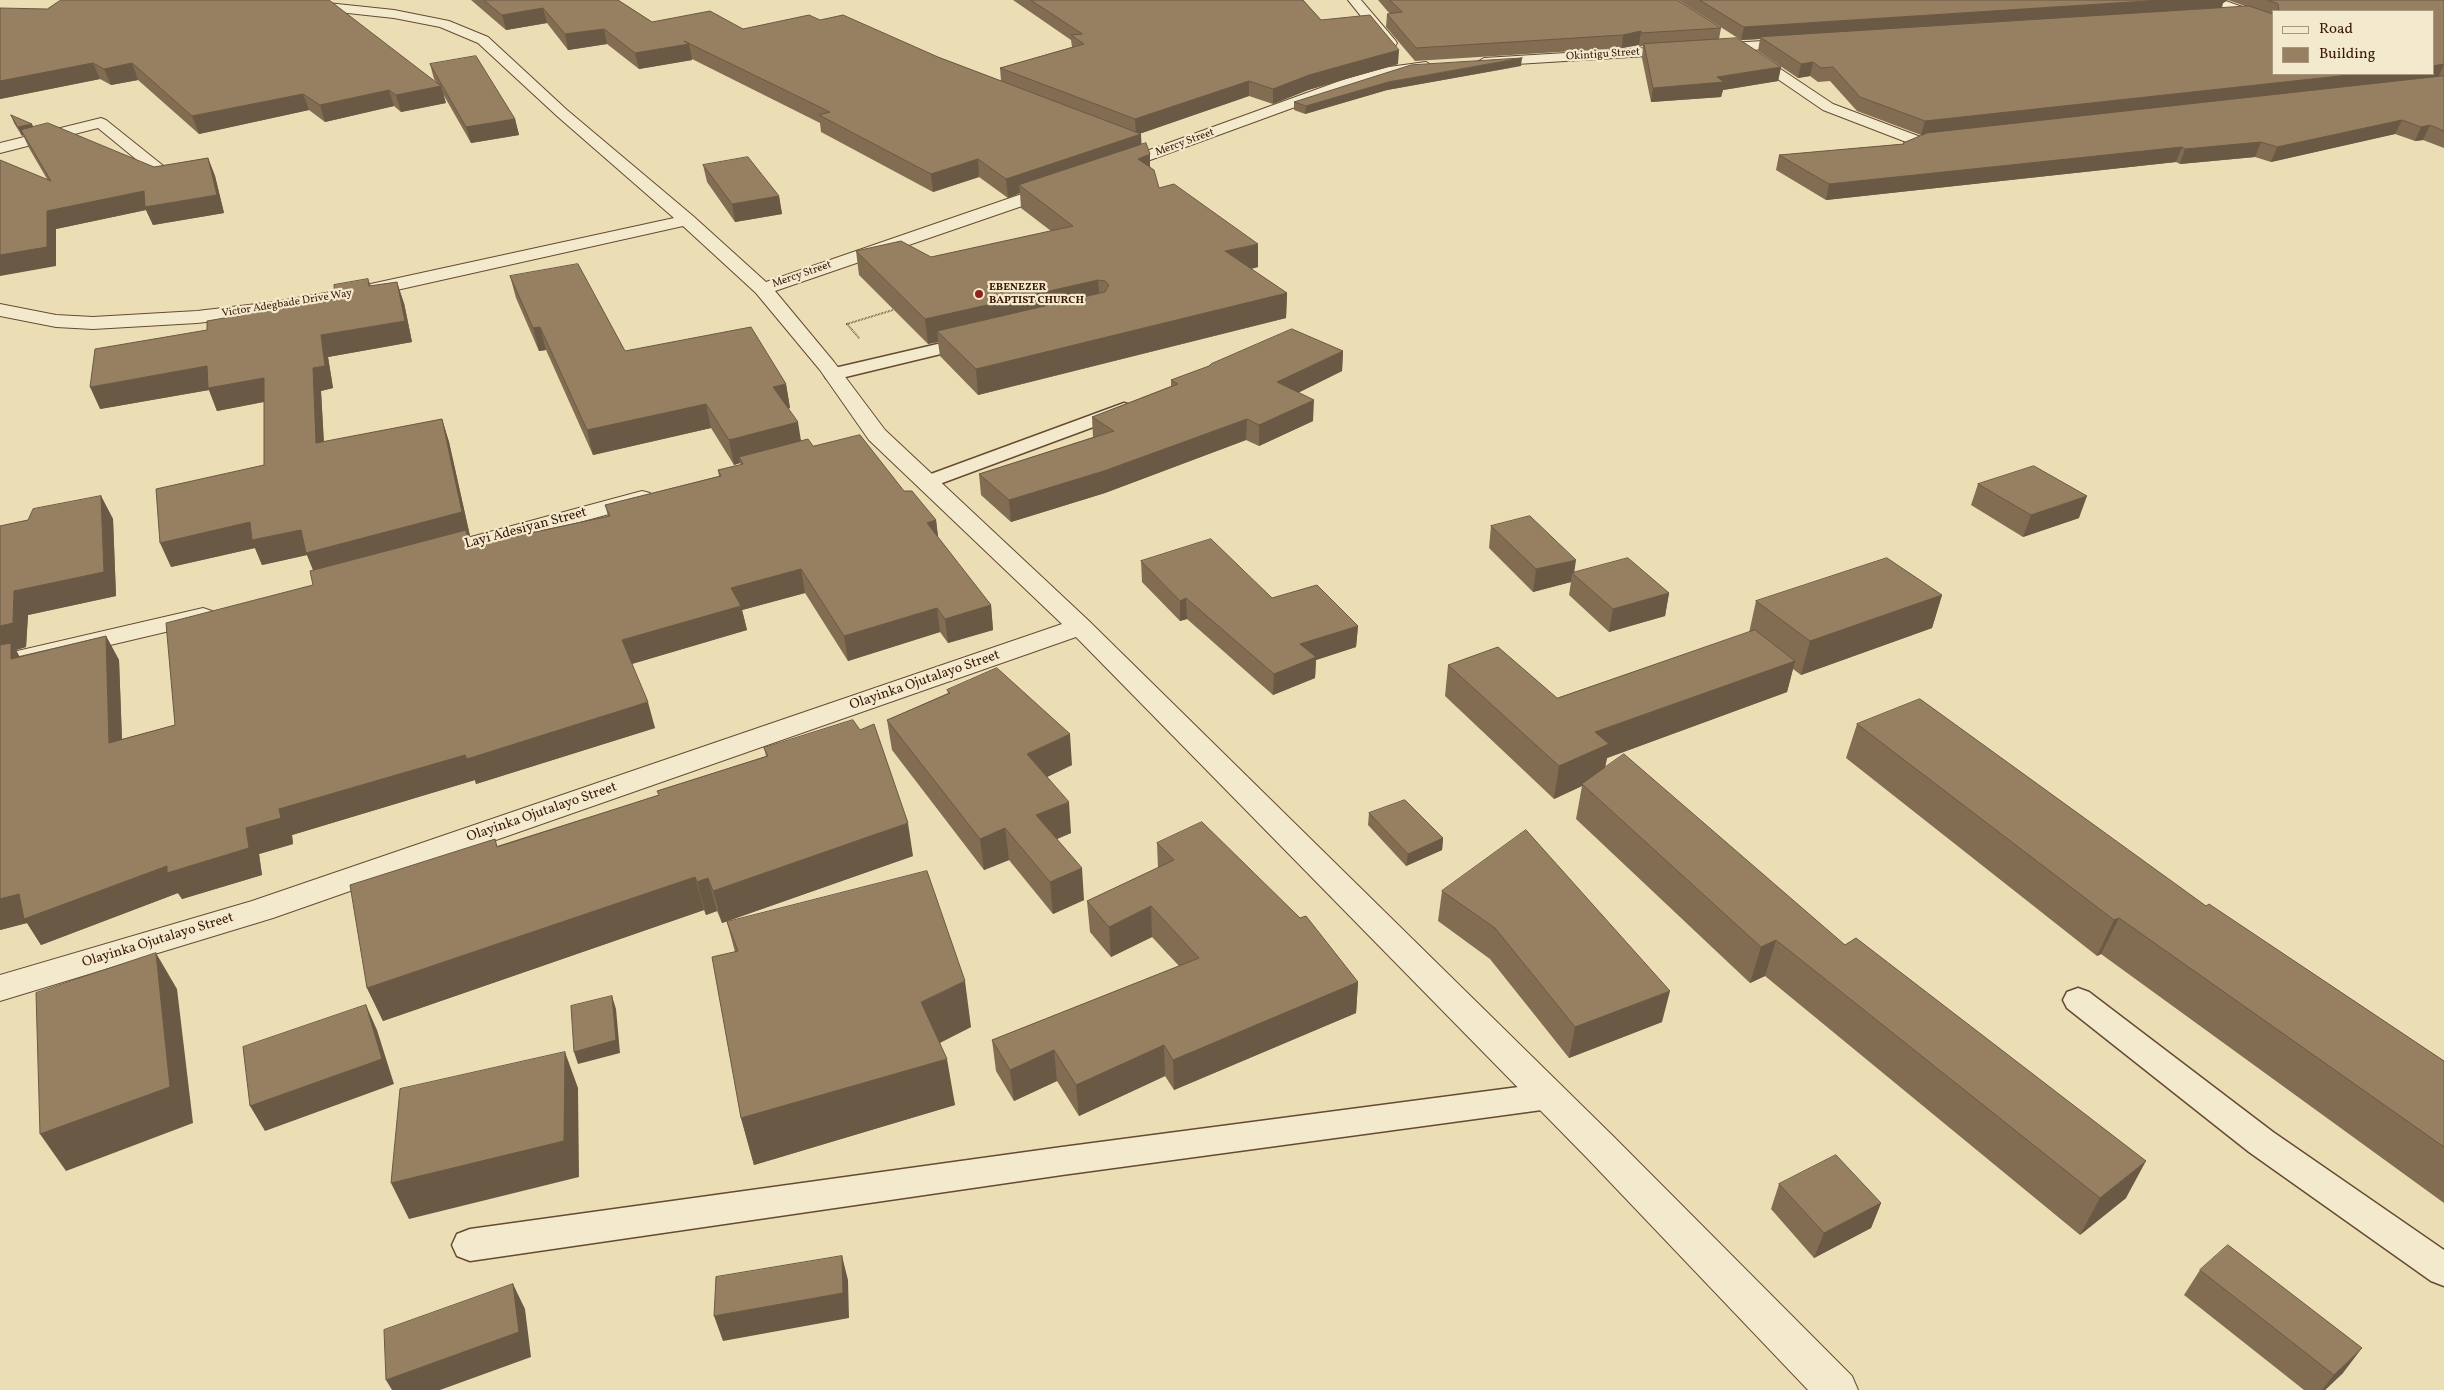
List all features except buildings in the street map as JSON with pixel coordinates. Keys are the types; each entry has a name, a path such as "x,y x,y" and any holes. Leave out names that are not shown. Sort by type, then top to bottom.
{"street":[{"path":"264,0 331,3 394,14 444,24 483,40 562,113 687,220 763,289 833,374 867,438 927,482 1080,627 1549,1096 1837,1390"},
{"path":"1354,0 1410,67 1439,65"},
{"path":"2211,0 2272,23"},
{"path":"2215,15 2245,13"},
{"path":"1715,31 1828,107 1920,142"},
{"name":"Okintigu Street","path":"1468,63 1809,42"},
{"name":"Mercy Street","path":"1096,174 1161,152 1324,91 1410,67"},
{"path":"0,148 101,123 164,175"},
{"path":"1902,150 1920,142 1939,140"},
{"path":"1143,145 1161,152"},
{"name":"Mercy Street","path":"763,289 1068,184"},
{"name":"Victor Adegbade Drive Way","path":"0,310 56,321 94,322 197,317 274,308 343,296 687,220"},
{"name":"Layi Adesiyan Street","path":"416,559 666,492"},
{"path":"0,663 157,629 224,611"},
{"name":"Olayinka Ojutalayo Street","path":"0,988 262,910 1080,627"}],"lane":[{"path":"833,374 986,338"},
{"path":"927,482 1137,404"},
{"path":"2078,1000 2260,1142 2444,1270"},
{"path":"470,1245 1072,1159 1549,1096"}],"place":[{"name":"EBENEZER BAPTIST CHURCH","path":"979,294"}]}
